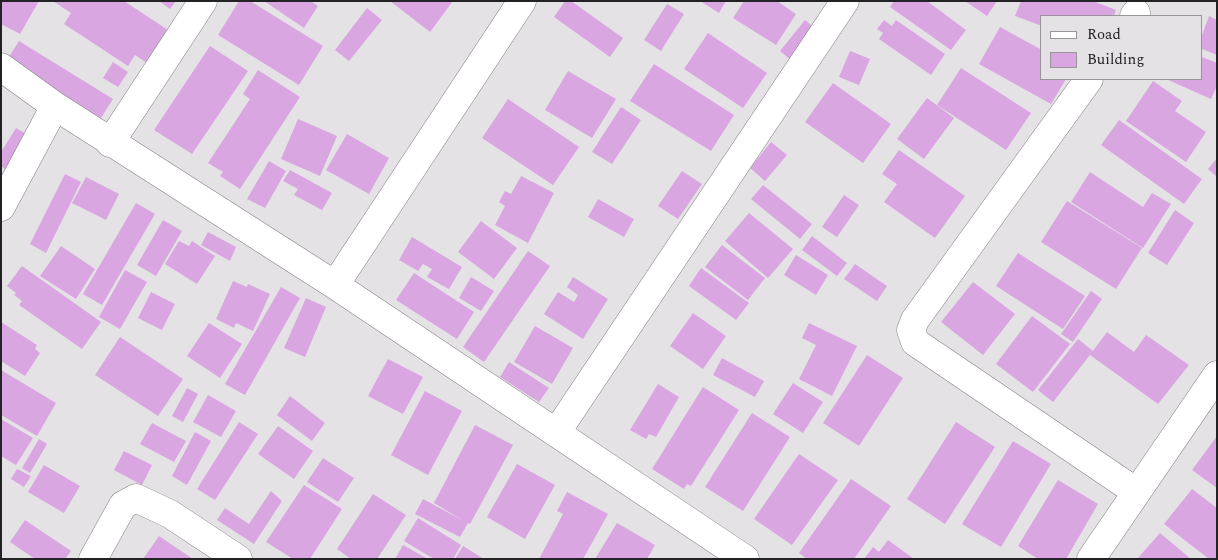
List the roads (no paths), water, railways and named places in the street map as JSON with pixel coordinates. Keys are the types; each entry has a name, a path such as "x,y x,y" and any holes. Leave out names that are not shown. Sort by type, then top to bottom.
{"street":[{"path":"110,143 203,1"},
{"path":"335,285 522,1"},
{"path":"556,433 845,1"},
{"path":"1,67 110,143 335,285 745,559"},
{"path":"1088,80 915,320 911,330 915,342 1135,491"},
{"path":"1,207 55,106"},
{"path":"1090,559 1135,491 1217,375"},
{"path":"93,559 123,505 136,498 170,514 238,559"}]}
